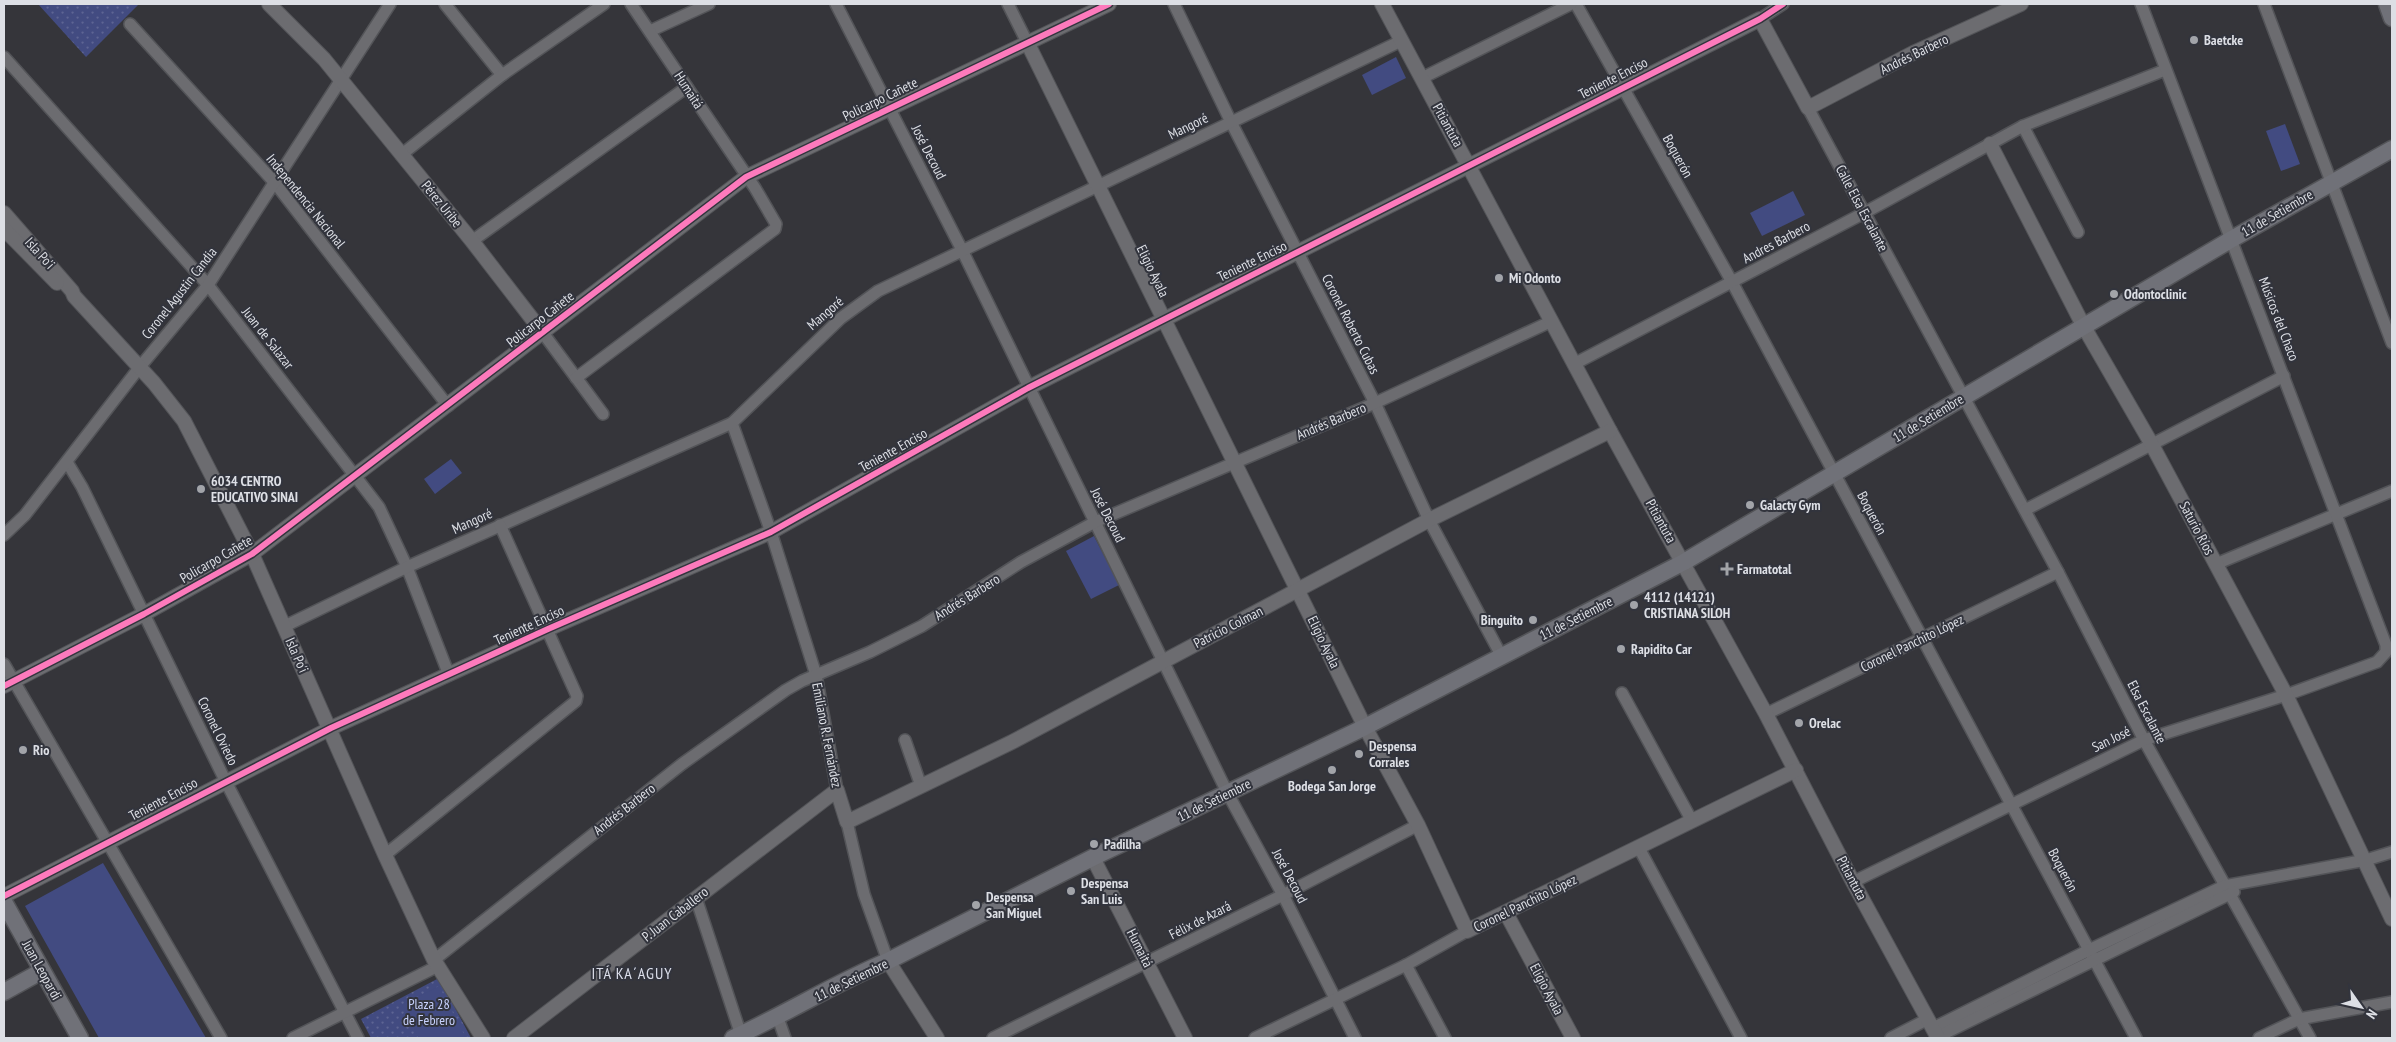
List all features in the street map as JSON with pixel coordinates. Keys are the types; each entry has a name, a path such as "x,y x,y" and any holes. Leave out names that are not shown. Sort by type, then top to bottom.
{"main road":[{"path":"2387,4 2392,18"},
{"name":"11 de Setiembre","path":"737,1036 778,1018 853,976 888,962 1093,858 1365,727 1684,562 2232,239 2392,149"},
{"name":"Juan Leopardi","path":"4,902 80,1038"},
{"path":"4,992 42,971"}],"street":[{"name":"Pérez Uribe","path":"269,4 306,40 340,79 472,241 603,414"},
{"name":"Coronel Agustin Candia","path":"4,535 25,515 139,368 208,285 390,4"},
{"path":"445,4 502,75"},
{"path":"401,155 502,75 604,4"},
{"name":"Humaitá","path":"576,378 774,229 774,219 632,4"},
{"path":"650,31 709,4"},
{"name":"José Decoud","path":"836,4 962,250 1028,388 1164,659 1228,794 1283,895 1355,1038"},
{"name":"Eligio Ayala","path":"1008,4 1365,727 1418,824 1467,931"},
{"name":"Policarpo Cañete","path":"9,684 144,614 252,554 746,177 1109,4"},
{"name":"Coronel Roberto Cubas","path":"1174,4 1231,122 1299,252 1374,403 1429,520 1502,657"},
{"name":"Pitiantuta","path":"1382,4 1610,431 1684,562 1766,714 1853,882 1934,1031"},
{"path":"1422,78 1571,4"},
{"name":"Boquerón","path":"1576,4 1732,282 2136,1038"},
{"name":"Andrés Barbero","path":"1808,108 1913,53 2021,4"},
{"name":"Músicos del Chaco","path":"2141,4 2386,645"},
{"path":"2264,4 2392,343"},
{"name":"Teniente Enciso","path":"4,896 225,780 331,728 548,629 771,532 1028,388 1469,164 1760,19 1776,6"},
{"name":"Calle Elsa Escalante","path":"1760,19 1964,397"},
{"name":"Independencia Nacional","path":"130,24 275,183 448,406"},
{"name":"Mangoré","path":"284,626 407,566 732,423 816,341 859,304 878,291 1402,41"},
{"name":"Juan de Salazar","path":"4,57 208,285 379,507 407,566 449,675"},
{"name":"Andres Barbero","path":"1574,364 1864,213 2023,126 2165,70"},
{"path":"472,241 687,87"},
{"path":"2023,126 2078,232"},
{"name":"Saturio Ríos","path":"1990,144 2084,327 2151,443 2286,695 2366,860 2392,919"},
{"name":"Isla Po'i","path":"4,213 48,261 74,296"},
{"name":"Isla Po'i","path":"4,228 41,268 74,296 154,383 184,422 252,554 331,728 385,856 436,963 483,1038"},
{"name":"Andrés Barbero","path":"292,1038 436,963 682,764 752,712 786,690 922,626 1021,562 1095,522 1374,403 1552,321"},
{"path":"2025,510 2151,443 2284,376"},
{"name":"Elsa Escalante","path":"1964,397 2058,572 2144,740 2226,891 2310,1038"},
{"name":"Emiliano R. Fernández","path":"732,423 771,532 816,675 837,790 847,822 864,894 888,962 937,1038"},
{"name":"Patricio Colman","path":"847,822 1012,742 1164,659 1299,591 1429,520 1610,431"},
{"name":"Coronel Oviedo","path":"67,462 82,487 225,780 358,1038"},
{"path":"2216,564 2392,491"},
{"path":"385,856 573,706 577,696 500,525"},
{"name":"Coronel Panchito López","path":"1766,714 2058,572"},
{"name":"San José","path":"1853,882 2144,740 2286,695 2377,662 2386,652 2386,645"},
{"path":"4,664 9,684 106,843 221,1038"},
{"path":"1622,693 1692,821"},
{"path":"905,740 921,786"},
{"name":"Coronel Panchito López","path":"1255,1038 1406,965 1467,931 1796,770"},
{"name":"P. Juan Caballero","path":"514,1038 837,790"},
{"name":"Félix de Azará","path":"993,1038 1283,895 1418,824"},
{"path":"1639,848 1741,1038"},
{"path":"1934,1031 2089,950 2226,891 2253,882 2366,860 2392,852"},
{"name":"Humaitá","path":"1093,858 1148,962 1185,1038"},
{"path":"1891,1038 1934,1031 2095,962 2226,891"},
{"path":"696,898 737,1036"},
{"name":"Eligio Ayala","path":"1506,913 1573,1038"},
{"path":"1406,965 1445,1038"},
{"path":"2259,1038 2299,1019 2392,1002"},
{"path":"778,1018 786,1038"}],"green space":[{"path":"38,4 139,4 86,57"},
{"path":"1396,57 1406,78 1372,95 1362,75"},
{"path":"2285,124 2300,164 2281,171 2266,131"},
{"path":"1793,191 1805,215 1762,236 1750,213"},
{"path":"451,459 462,473 435,494 424,479"},
{"path":"1094,536 1119,585 1091,599 1066,551"},
{"path":"103,863 206,1038 99,1038 25,906"},
{"name":"Plaza 28 de Febrero","path":"439,978 471,1038 371,1038 361,1019"},
{"path":"439,986 466,1038 419,1038 402,1005"}],"cycle path":[{"path":"4,686 144,614 252,554 746,177 1109,4"},
{"path":"4,896 331,728 548,629 771,532 1028,388 1760,19 1783,4"}],"place":[{"name":"Baetcke","path":"2194,40"},
{"name":"Mi Odonto","path":"1499,278"},
{"name":"Odontoclinic","path":"2114,294"},
{"name":"6034 CENTRO EDUCATIVO SINAI","path":"201,489"},
{"name":"Galacty Gym","path":"1750,505"},
{"name":"Farmatotal","path":"1727,569"},
{"name":"4112 (14121) CRISTIANA SILOH","path":"1634,605"},
{"name":"Binguito","path":"1533,620"},
{"name":"Rapidito Car","path":"1621,649"},
{"name":"Orelac","path":"1799,723"},
{"name":"Rio","path":"23,750"},
{"name":"Despensa Corrales","path":"1359,754"},
{"name":"Bodega San Jorge","path":"1332,770"},
{"name":"Padilha","path":"1094,844"},
{"name":"Despensa San Luis","path":"1071,891"},
{"name":"Despensa San Miguel","path":"976,905"}],"district":[{"name":"ITÁ KA´AGUY","path":"632,973"}]}
